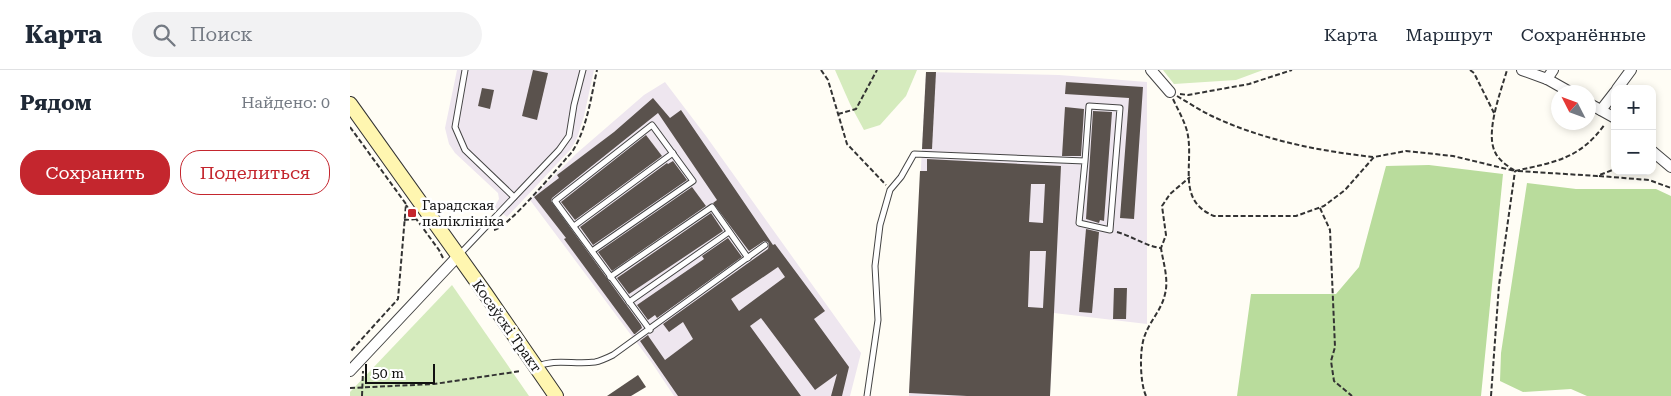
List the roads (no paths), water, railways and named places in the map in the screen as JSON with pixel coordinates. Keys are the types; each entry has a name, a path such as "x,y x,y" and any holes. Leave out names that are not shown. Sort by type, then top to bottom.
{"main road":[{"name":"Косаўскі Тракт","path":"350,104 556,396"}],"street":[{"path":"1151,70 1170,92"},
{"path":"1522,70 1550,74 1562,85"},
{"path":"1620,85 1631,70"},
{"path":"1601,110 1611,97"},
{"path":"1596,107 1611,116"},
{"path":"1656,154 1671,167"},
{"path":"350,371 458,256"}],"lane":[{"path":"465,70 455,127 465,150 514,196"},
{"path":"458,256 559,150 569,136 574,105 583,70"},
{"path":"1089,106 1120,108 1110,230 1079,223 1086,162 1089,106"},
{"path":"592,251 693,181 652,125 555,201 650,330"},
{"path":"574,226 673,153"},
{"path":"867,396 878,320 875,266 880,225 890,190 901,177 914,154 1086,162"},
{"path":"610,277 712,207 748,258"},
{"path":"629,302 729,232"},
{"path":"536,367 544,363 556,361 598,362 613,355 765,245"}],"place":[{"name":"Гарадская паліклініка","path":"412,213"}]}
